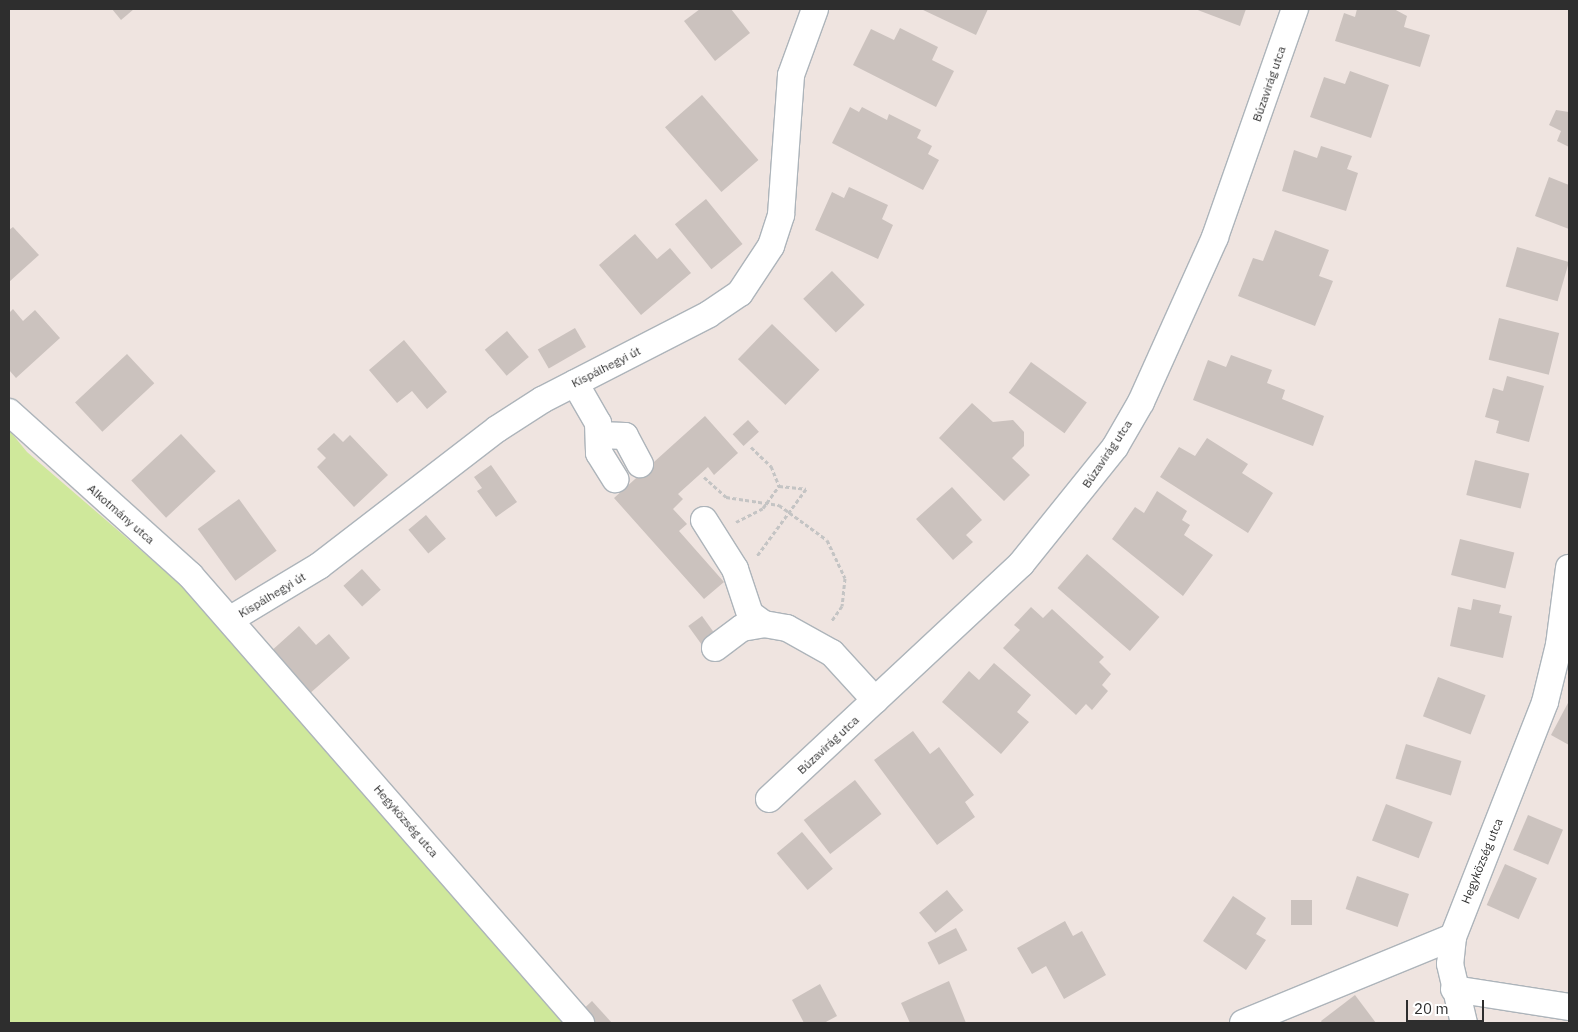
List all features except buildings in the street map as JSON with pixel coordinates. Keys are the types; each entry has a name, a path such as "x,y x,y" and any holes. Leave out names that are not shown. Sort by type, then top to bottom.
{"street":[{"name":"Kispálhegyi út","path":"231,619 319,566 497,429 575,383 709,314 740,293 757,271 780,214 792,75 815,9"},
{"name":"Búzavirág utca","path":"769,799 1021,564 1115,447 1149,385 1215,237 1295,9"},
{"path":"575,383 599,434 599,453 615,479"},
{"name":"Alkotmány utca","path":"9,412 190,575 231,619"},
{"path":"599,434 625,436 640,464"},
{"path":"709,527 735,569 750,614 764,624"},
{"name":"Hegyközség utca","path":"1453,937 1545,702 1560,645 1569,568"},
{"name":"Hegyközség utca","path":"231,619 581,1023"},
{"path":"715,648 742,628 764,624 787,628 813,640 832,652 875,700"},
{"path":"1243,1023 1453,937 1454,989 1464,1023"},
{"path":"1454,989 1569,1007"}],"path":[{"path":"751,447 771,466 779,486"},
{"path":"704,477 732,499 767,501 792,512 827,540 845,578 836,616 813,640"},
{"path":"709,527 752,516 779,486"},
{"path":"735,569 762,553 772,531 792,512 806,489 779,486"}],"green space":[{"path":"9,430 27,452 201,602 572,1023 9,1023"}]}
